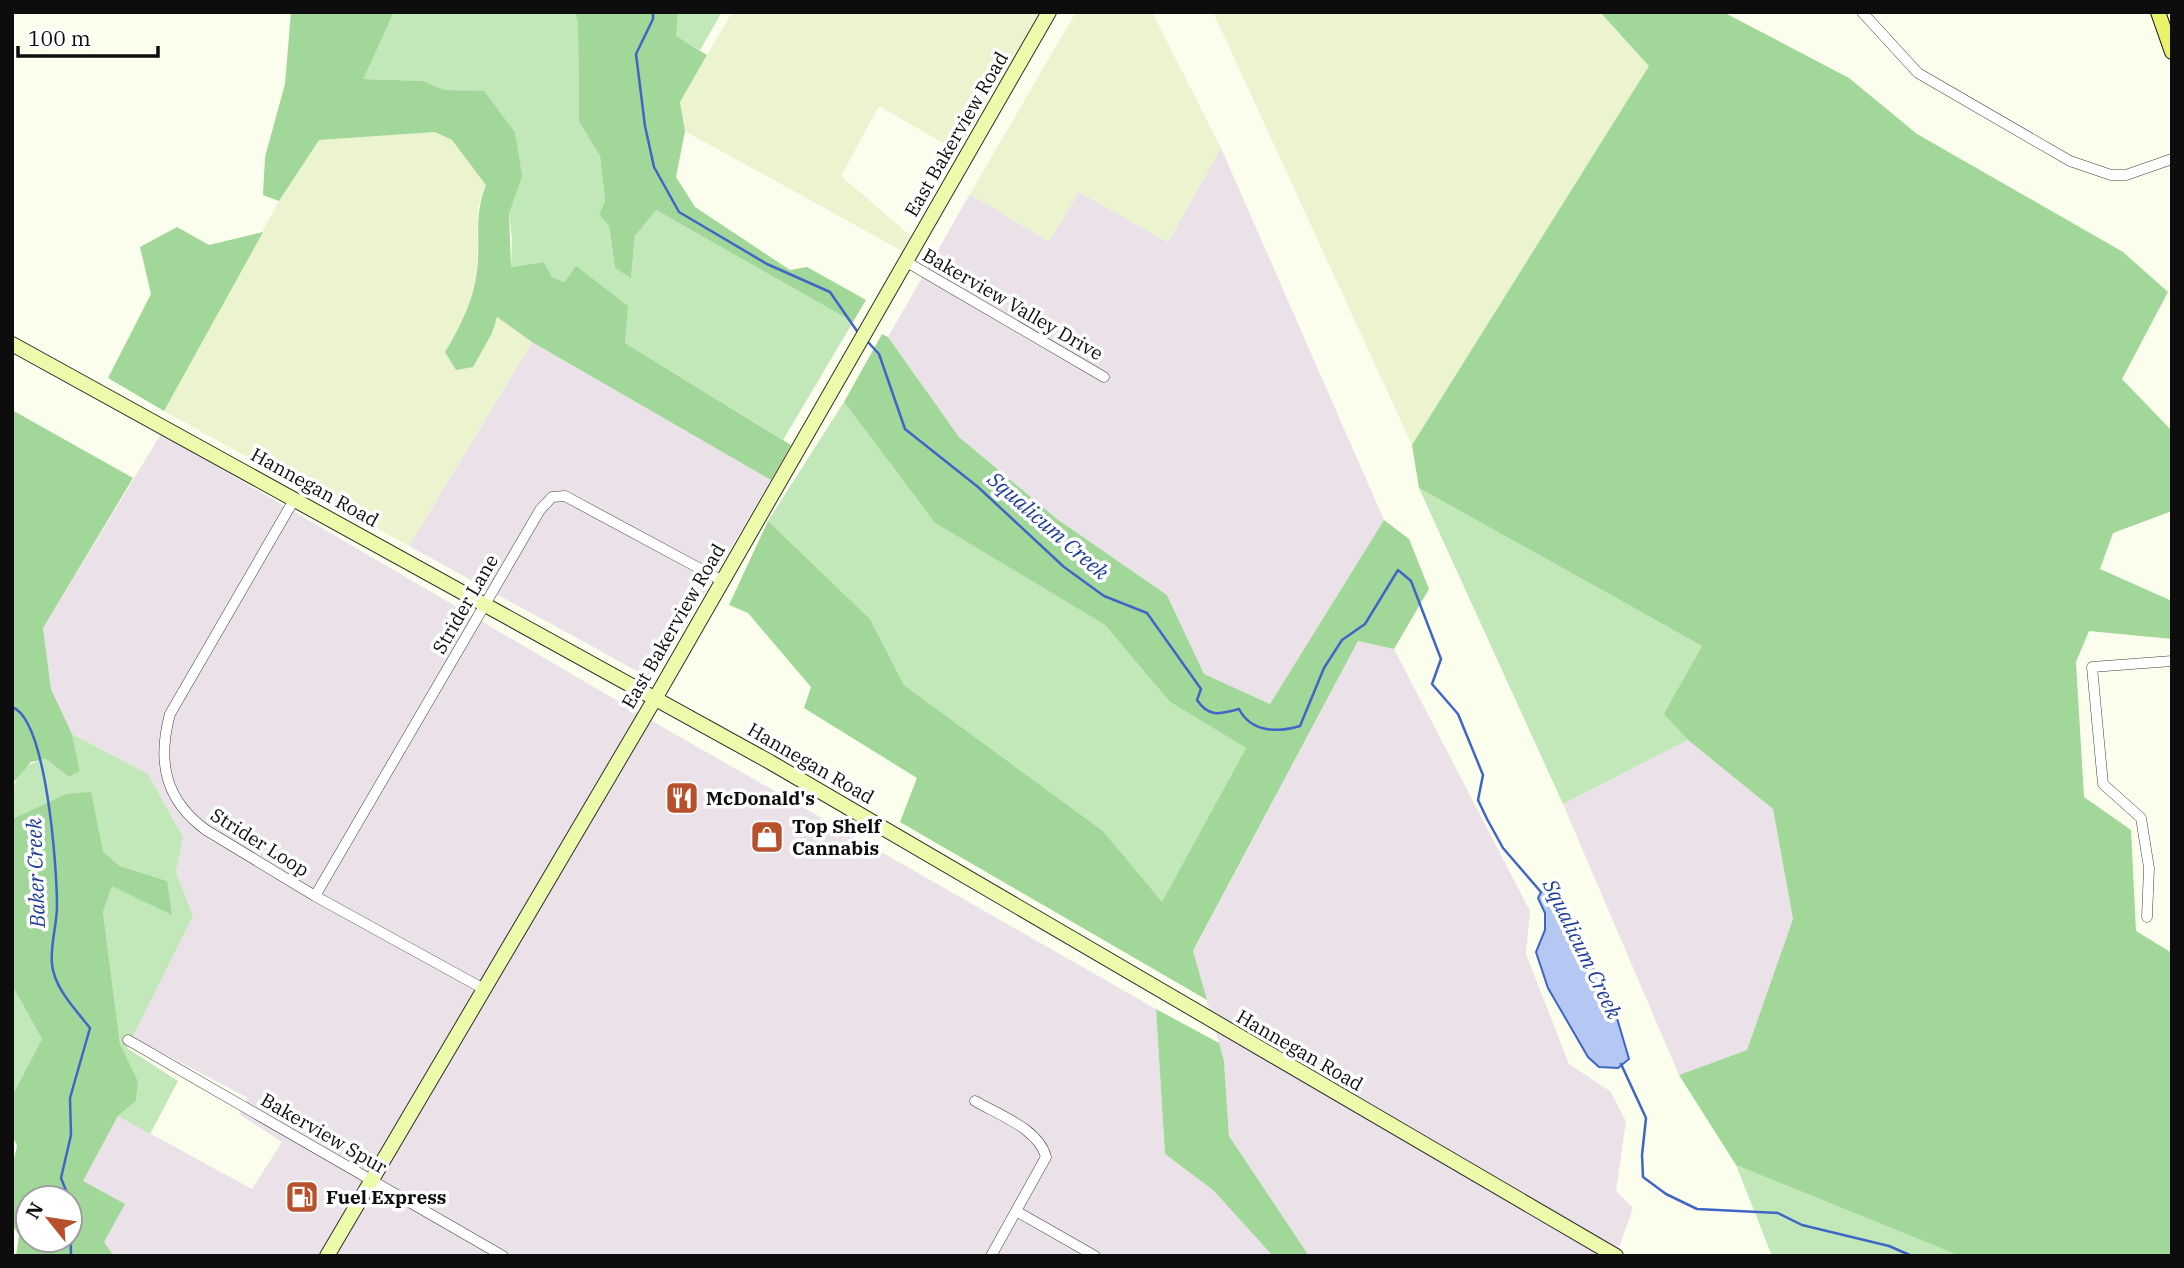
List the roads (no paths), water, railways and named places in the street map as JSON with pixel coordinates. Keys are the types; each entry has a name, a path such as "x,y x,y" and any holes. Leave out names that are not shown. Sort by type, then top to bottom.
{"main road":[{"name":"East Bakerview Road","path":"327,1256 482,988 656,697 1049,12"},
{"path":"2158,12 2172,52"},
{"name":"Hannegan Road","path":"12,344 656,697 1616,1256"}],"street":[{"path":"1862,12 1918,73 2070,161 2111,175 2126,175 2172,159"},
{"name":"Bakerview Valley Drive","path":"905,261 1104,377"},
{"name":"Strider Lane","path":"315,896 546,501 558,495 721,580"},
{"name":"Strider Loop","path":"295,498 170,714 163,742 169,787 190,818 315,896 482,988"},
{"path":"2147,917 2149,868 2141,818 2103,783 2092,667 2172,661"},
{"name":"Bakerview Spur","path":"128,1040 503,1256"},
{"path":"975,1101 1033,1136 1043,1145 1046,1157 990,1256"},
{"path":"1016,1211 1095,1256"}],"water":[{"path":"1548,890 1612,1001 1629,1059 1618,1068 1599,1067 1588,1057 1548,988 1536,952 1545,930 1545,913 1538,898 1541,892"}],"waterway":[{"name":"Squalicum Creek","path":"653,12 653,19 636,54 645,126 654,167 679,212 767,264 830,292 859,334"},
{"name":"Squalicum Creek","path":"867,341 879,354 905,429 978,487 1064,567 1104,596 1147,613 1201,689 1197,700 1206,710 1221,713 1239,709 1250,722 1265,729 1282,730 1300,726 1324,668 1342,640 1365,624 1398,570 1411,581 1441,659 1432,684 1458,714 1483,775 1478,800 1503,848 1541,892"},
{"name":"Baker Creek","path":"12,707 24,718 34,738 48,798 57,888 52,957 54,973 66,998 90,1028 70,1098 71,1135 61,1178 63,1184"},
{"name":"Squalicum Creek","path":"1621,1064 1646,1118 1642,1155 1643,1177 1666,1194 1697,1209 1778,1213 1802,1225 1889,1246 1912,1256"}],"place":[{"name":"McDonald's","path":"682,798"},
{"name":"Top Shelf Cannabis","path":"767,837"},
{"name":"Fuel Express","path":"302,1197"}]}
